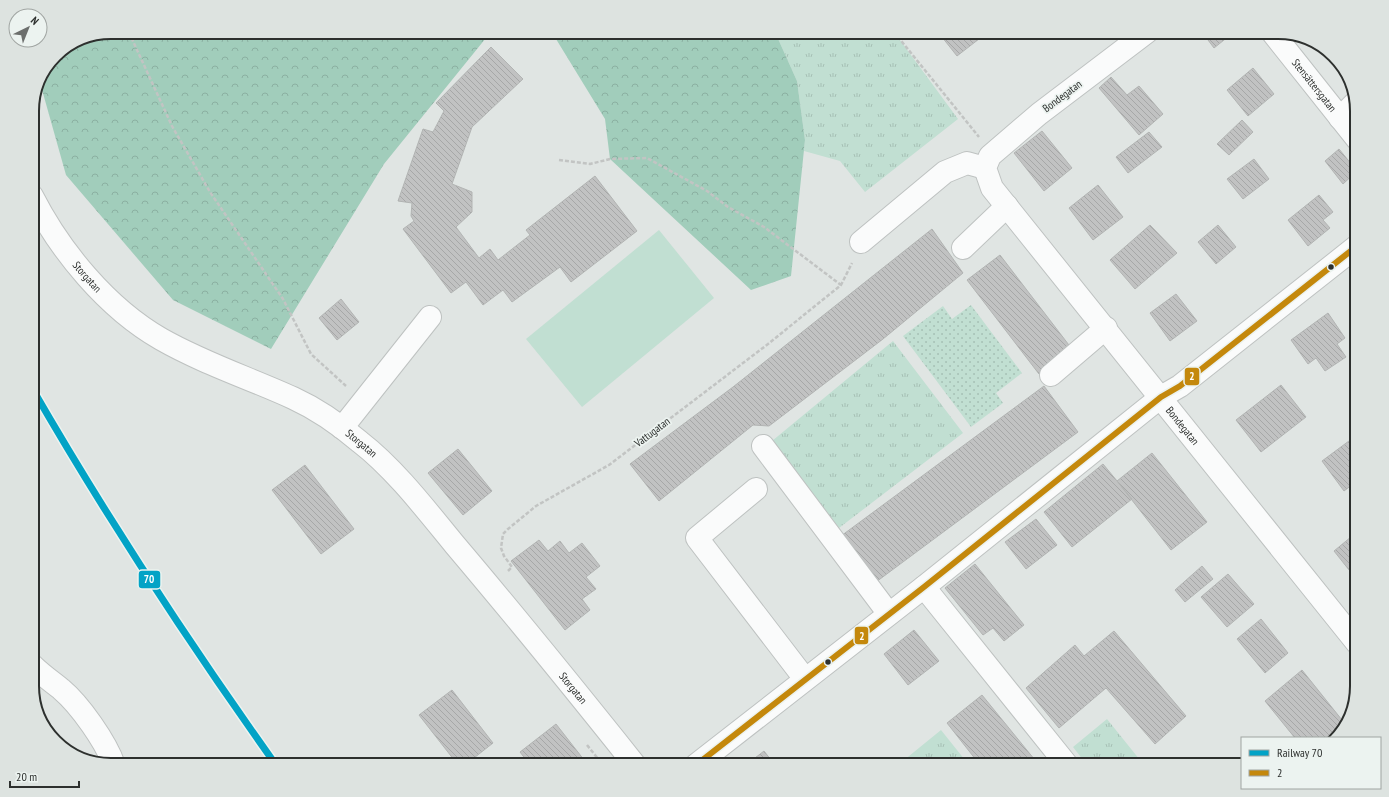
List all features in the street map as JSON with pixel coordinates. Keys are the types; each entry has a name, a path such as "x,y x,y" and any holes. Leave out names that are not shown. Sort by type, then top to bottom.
{"street":[{"name":"Bondegatan","path":"1138,39 1039,114 990,156 985,168 992,188 1106,328 1350,634"},
{"name":"Stensättersgatan","path":"1278,39 1350,130"},
{"path":"1340,118 1350,108"},
{"path":"861,242 946,172 967,163 985,168"},
{"path":"963,248 1007,206"},
{"name":"Storgatan","path":"39,209 74,259 98,288 132,320 161,339 204,360 295,399 324,416 362,442 387,467 431,517 519,621 629,758"},
{"path":"705,758 924,587 1161,397 1180,386 1350,252"},
{"path":"342,428 430,317"},
{"path":"1051,375 1106,328"},
{"path":"763,446 889,614"},
{"path":"756,489 697,538 805,679"},
{"path":"924,587 1061,758"},
{"path":"39,671 62,690 109,750 112,758"}],"path":[{"path":"132,39 172,126 210,192 282,299 311,354 363,403"},
{"path":"559,160 590,164 610,159 647,158 707,191 764,228 842,285"},
{"name":"Vattugatan","path":"504,568 508,572 512,567 504,556 501,548 503,534 508,528 536,506 609,465 768,344 842,285 861,242"},
{"path":"583,740 597,758"}],"green space":[{"path":"106,39 485,39 384,164 271,349 173,300 66,175 42,89 51,71 63,57 83,44 92,41"},
{"path":"556,39 778,39 797,81 805,140 791,276 751,290 610,159 605,119"},
{"path":"778,39 899,39 958,119 865,192 840,161 804,151 805,140 797,81"},
{"path":"659,230 714,298 582,407 526,339"},
{"path":"971,305 1022,373 996,393 1003,403 971,427 903,336 943,306 952,319"},
{"path":"893,341 963,433 839,528 772,441"},
{"path":"1107,719 1138,758 1082,758 1073,747"},
{"path":"941,730 963,758 907,758"}],"building":[{"path":"944,39 979,39 957,56"},
{"path":"1207,39 1225,39 1214,48"},
{"path":"491,47 523,79 472,127 452,184 472,192 472,212 456,227 479,258 490,249 498,260 530,235 526,230 595,176 637,231 571,282 560,267 512,302 503,290 483,305 466,282 451,293 403,229 414,221 411,216 412,203 398,201 423,129 433,132 444,111 436,103"},
{"path":"1253,68 1274,94 1248,116 1227,90"},
{"path":"1111,77 1127,95 1139,86 1163,114 1139,135 1099,88"},
{"path":"1242,120 1253,132 1229,155 1217,144"},
{"path":"1042,131 1072,168 1044,191 1014,153"},
{"path":"1149,132 1162,147 1128,173 1116,157"},
{"path":"1339,149 1350,162 1350,178 1343,184 1325,161"},
{"path":"1254,159 1269,179 1243,199 1227,179"},
{"path":"1098,185 1123,217 1093,240 1069,208"},
{"path":"1319,195 1333,212 1323,220 1330,228 1308,246 1288,220"},
{"path":"1150,225 1177,253 1135,289 1110,260"},
{"path":"1218,225 1236,247 1216,264 1198,242"},
{"path":"932,229 963,273 883,339 769,426 753,425 659,501 630,464 733,387"},
{"path":"1000,255 1072,349 1039,374 967,280"},
{"path":"1176,294 1197,321 1170,341 1150,313"},
{"path":"341,299 359,322 337,340 319,318"},
{"path":"1328,313 1345,338 1337,344 1346,357 1325,371 1316,358 1308,364 1291,340"},
{"path":"1281,385 1306,417 1261,452 1236,420"},
{"path":"1044,386 1078,432 876,582 841,536"},
{"path":"1350,440 1350,486 1344,491 1322,461"},
{"path":"458,449 492,491 463,515 428,473"},
{"path":"1152,453 1207,522 1171,550 1117,481"},
{"path":"1103,464 1132,499 1072,547 1044,512"},
{"path":"305,465 354,529 321,554 272,490"},
{"path":"1036,519 1057,545 1026,569 1005,542"},
{"path":"1350,538 1350,571 1334,551"},
{"path":"539,540 548,551 560,541 569,553 582,543 600,566 586,577 596,589 582,599 590,610 565,630 511,561"},
{"path":"975,564 1024,625 1004,641 993,628 983,635 945,588"},
{"path":"1202,566 1213,579 1185,602 1175,590"},
{"path":"1228,574 1254,604 1227,627 1201,597"},
{"path":"1261,619 1288,653 1265,673 1237,639"},
{"path":"914,630 939,661 908,685 884,654"},
{"path":"1114,631 1186,716 1155,744 1106,688 1059,728 1026,688 1075,645 1084,656"},
{"path":"1302,670 1342,719 1329,737 1294,737 1265,701"},
{"path":"452,690 493,743 474,758 453,758 419,715"},
{"path":"982,695 1033,758 974,758 947,723"},
{"path":"556,724 583,758 525,758 520,752"},
{"path":"764,751 770,758 755,758"}],"rail line":[{"name":"70","path":"39,400 60,437 150,580 271,758"}],"transit line":[{"name":"2","path":"705,758 924,587 1161,397 1180,386 1350,252"}]}
